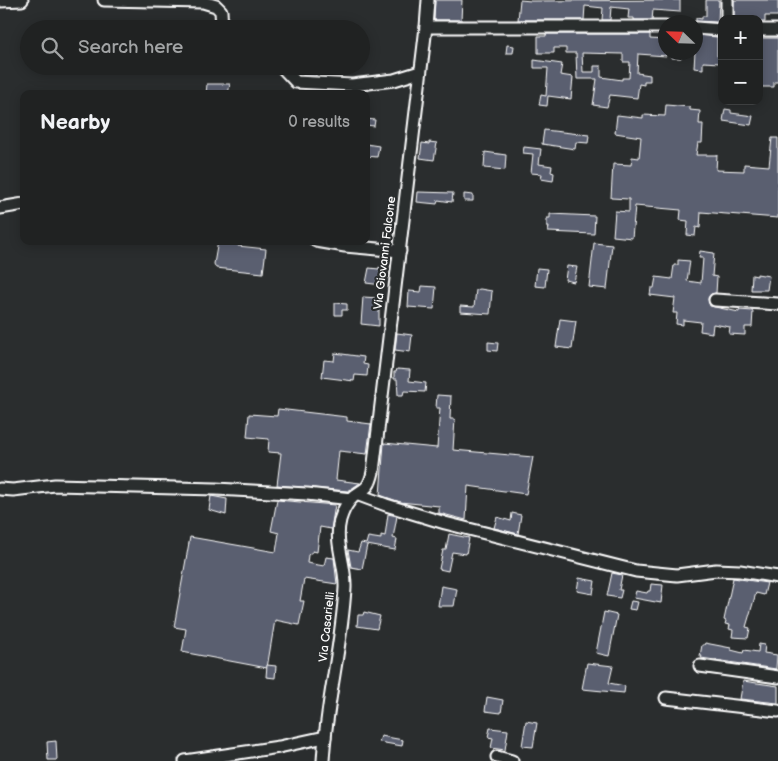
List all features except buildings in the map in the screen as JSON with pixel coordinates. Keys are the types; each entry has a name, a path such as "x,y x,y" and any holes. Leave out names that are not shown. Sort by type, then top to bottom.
{"street":[{"path":"0,0 22,0"},
{"path":"104,0 203,2 216,6 221,11 222,20"},
{"name":"Via Giovanni Falcone","path":"355,497 366,490 373,472 428,0"},
{"path":"727,0 727,15"},
{"path":"426,27 658,28"},
{"path":"703,29 718,30"},
{"path":"763,30 778,30"},
{"path":"289,75 296,82 352,85 394,80 420,72"},
{"path":"0,208 20,205"},
{"path":"339,245 400,250"},
{"path":"715,300 778,304"},
{"path":"0,489 13,490 55,486 216,489 355,497 445,523 636,570 678,574 716,570 740,571 778,578"},
{"name":"Via Casarielli","path":"323,761 324,737 340,646 345,584 338,534 340,520 345,507 355,497"},
{"path":"700,666 778,677"},
{"path":"666,698 778,711"},
{"path":"186,761 324,737"},
{"path":"498,757 512,761"}]}
